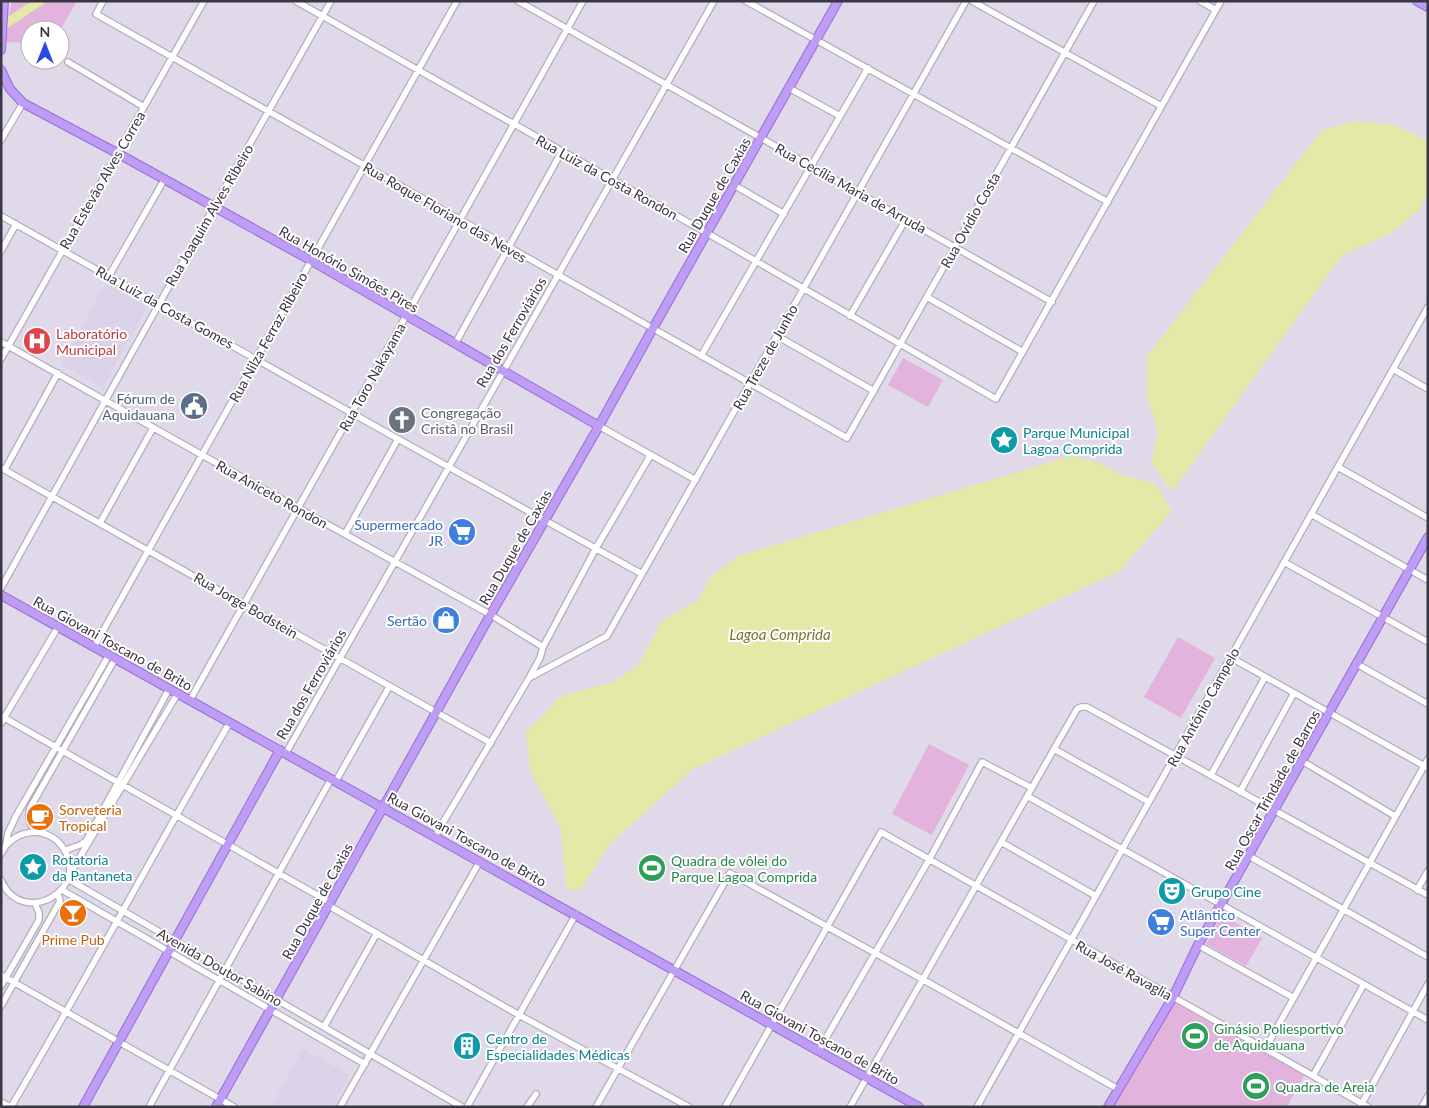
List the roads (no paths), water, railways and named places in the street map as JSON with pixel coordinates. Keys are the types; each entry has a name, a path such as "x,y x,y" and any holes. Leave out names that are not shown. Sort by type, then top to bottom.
{"main road":[{"name":"Rua Duque de Caxias","path":"216,1107 270,1009 331,905 544,520 600,426 652,330 838,1"},
{"path":"1417,1 1428,7"},
{"path":"1,50 4,4"},
{"name":"Rua Honório Simões Pires","path":"1,70 10,89 22,103 117,153 310,260 600,426"},
{"name":"Rua Oscar Trindade de Barros","path":"1108,1107 1173,997 1198,945 1428,537"},
{"name":"Rua Giovani Toscano de Brito","path":"2,598 58,626 919,1107"},
{"name":"Rua dos Ferroviários","path":"83,1107 227,844 283,752"}],"street":[{"name":"Rua Roque Floriano das Neves","path":"103,1 96,14 652,330 847,438"},
{"name":"Rua Estevão Alves Correa","path":"1,359 204,1"},
{"name":"Rua Luiz da Costa Rondon","path":"296,1 804,288 996,399 1023,352"},
{"name":"Rua Joaquim Alves Ribeiro","path":"1,588 331,1"},
{"name":"Rua Nilza Ferraz Ribeiro","path":"94,647 457,1"},
{"name":"Rua Cecília Maria de Arruda","path":"518,1 1052,302"},
{"name":"Rua Toro Nakayama","path":"190,700 583,1"},
{"name":"Rua dos Ferroviários","path":"283,752 340,659 714,1"},
{"path":"746,1 1108,202"},
{"name":"Rua Treze de Junho","path":"529,678 607,636 966,1"},
{"path":"972,1 1161,106"},
{"name":"Rua Ovídio Costa","path":"847,438 1094,1"},
{"path":"1200,1 1216,10"},
{"path":"927,297 1023,352 1221,1"},
{"path":"70,63 144,107"},
{"path":"700,356 868,68"},
{"path":"789,88 840,116"},
{"path":"1,140 22,103"},
{"path":"456,344 562,151"},
{"path":"109,276 164,180"},
{"path":"734,186 784,214"},
{"name":"Rua Luiz da Costa Gomes","path":"1,216 642,574"},
{"path":"850,316 906,219"},
{"path":"1,251 16,224"},
{"name":"Rua Antônio Campelo","path":"978,1107 1428,307"},
{"path":"777,336 874,391"},
{"name":"Rua Aniceto Rondon","path":"1,342 491,615 543,647"},
{"path":"1393,369 1428,389"},
{"path":"3,468 58,373"},
{"name":"Rua Honório Simões Pires","path":"600,426 650,456 696,480"},
{"path":"100,523 153,428"},
{"path":"346,534 398,439"},
{"path":"435,836 529,678 540,658 543,647 596,548 650,456"},
{"path":"1338,467 1428,518"},
{"name":"Rua Jorge Bodstein","path":"3,468 436,714 491,743"},
{"path":"1311,514 1428,580"},
{"path":"1284,562 1428,642"},
{"path":"58,626 2,719 56,747 278,873 377,933 519,1014 689,1107"},
{"path":"1,854 16,816 112,657"},
{"path":"37,832 28,816 30,808 112,657"},
{"path":"1230,657 1426,767"},
{"path":"1357,664 1428,704"},
{"path":"1211,775 1265,677"},
{"path":"149,1107 278,873 389,687"},
{"path":"2,884 9,893 17,898 35,903 51,899 60,892 121,784 169,688"},
{"path":"66,850 86,841 178,693"},
{"path":"1240,792 1294,693"},
{"path":"850,1107 1077,709 1084,706 1428,895"},
{"path":"1,1102 10,1107 67,1012 122,910 230,722"},
{"path":"1054,749 1149,802"},
{"path":"1265,1049 1395,816 1426,767 1428,758"},
{"path":"1302,761 1395,816"},
{"path":"820,1050 930,858 982,762 1032,788"},
{"path":"1027,796 1428,1020"},
{"path":"4,845 15,837 26,833 37,832 54,838 66,850 70,864 69,877"},
{"name":"Rua José Ravaglia","path":"827,927 881,832 1313,1076 1360,1105 1368,1107"},
{"path":"1001,842 1096,896"},
{"path":"1249,856 1428,957"},
{"path":"340,1107 480,861"},
{"path":"1417,890 1428,872"},
{"path":"596,1107 730,873 1118,1090"},
{"name":"Avenida Doutor Sabino","path":"69,877 122,910 462,1107"},
{"path":"1,1006 60,901 60,892"},
{"name":"Avenida Doutor Sabino","path":"60,892 116,921 366,1064"},
{"path":"1,986 3,977 39,920 39,912 35,903"},
{"path":"467,1107 576,914"},
{"path":"724,1107 827,927"},
{"path":"324,1027 377,933"},
{"path":"1198,945 1294,998"},
{"path":"3,977 234,1107"},
{"path":"1313,1076 1364,984"},
{"path":"1360,1105 1428,984"},
{"path":"527,1107 536,1094"},
{"path":"1422,1107 1428,1096"}],"water":[{"path":"1355,121 1394,125 1428,141 1428,193 1419,210 1390,234 1342,255 1174,489 1168,488 1151,462 1158,433 1147,395 1147,356 1322,130"},
{"name":"Lagoa Comprida","path":"1071,456 1098,462 1122,475 1155,483 1172,511 1120,571 693,769 610,844 581,889 567,890 560,826 530,772 526,732 561,696 613,682 638,665 662,621 699,599 710,578 738,556"}],"waterway":[{"path":"1,27 40,1"}],"place":[{"name":"Laboratório Municipal","path":"37,341"},
{"name":"Fórum de Aquidauana","path":"194,406"},
{"name":"Congregação Cristâ no Brasil","path":"402,420"},
{"name":"Parque Municipal Lagoa Comprida","path":"1004,440"},
{"name":"Supermercado JR","path":"462,532"},
{"name":"Sertão","path":"446,620"},
{"name":"Sorveteria Tropical","path":"40,817"},
{"name":"Rotatoria da Pantaneta","path":"33,867"},
{"name":"Quadra de vôlei do Parque Lagoa Comprida","path":"652,868"},
{"name":"Grupo Cine","path":"1172,891"},
{"name":"Prime Pub","path":"73,913"},
{"name":"Atlântico Super Center","path":"1161,922"},
{"name":"Ginásio Poliesportivo de Aquidauana","path":"1195,1036"},
{"name":"Centro de Especialidades Médicas","path":"467,1046"},
{"name":"Quadra de Areia","path":"1256,1086"}]}
